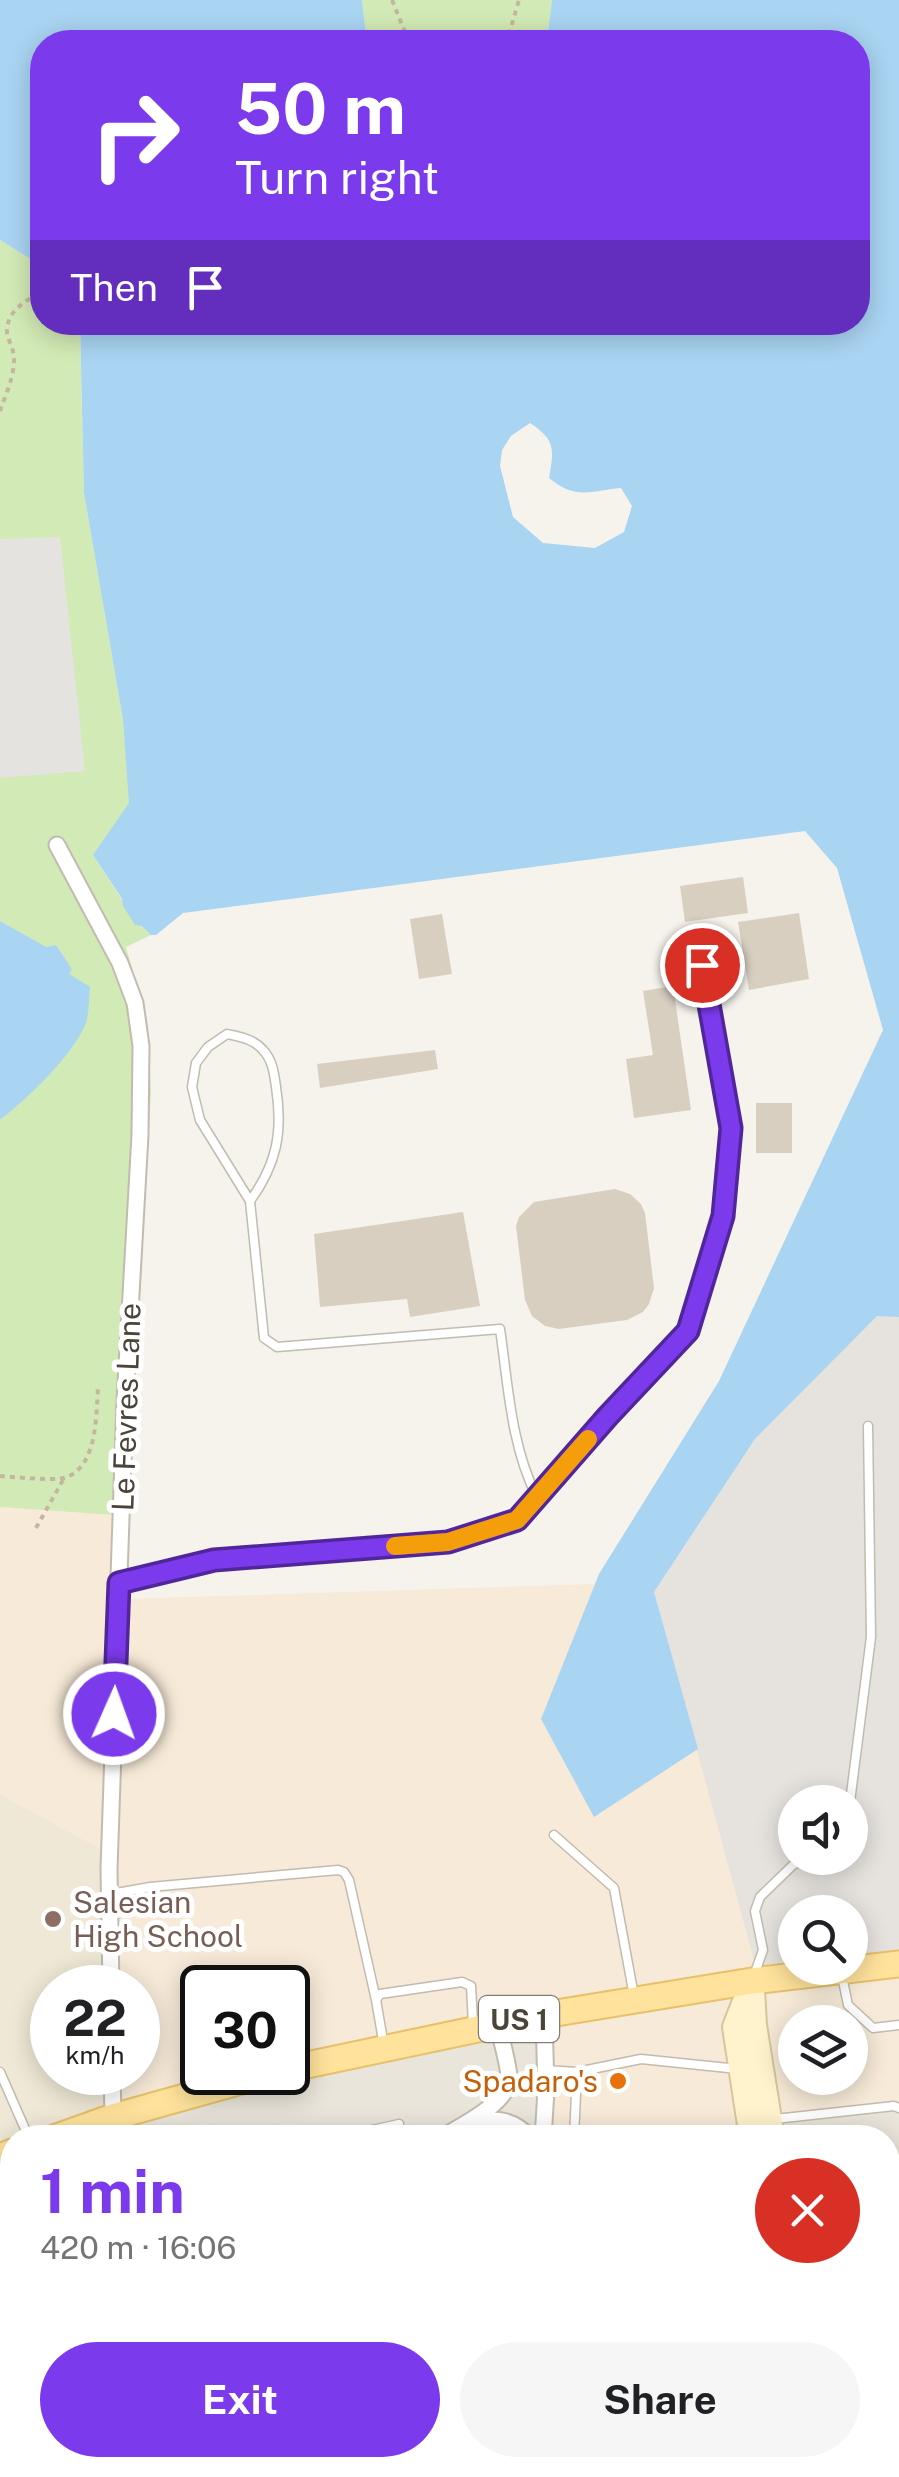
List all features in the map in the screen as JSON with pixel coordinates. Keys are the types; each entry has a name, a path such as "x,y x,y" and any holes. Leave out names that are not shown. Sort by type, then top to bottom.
{"main road":[{"name":"US 1","path":"868,1968 899,1964"},
{"name":"US 1","path":"310,2064 544,2015 778,1978"},
{"path":"91,2125 192,2095"}],"street":[{"name":"Le Fevres Lane","path":"57,845 120,963 134,1003 141,1046 109,1869 111,1965"},
{"path":"752,1981 734,2026 771,2125"},
{"path":"544,2015 544,2125"},
{"path":"463,2125 504,2093 509,2080 485,2026"},
{"path":"751,2125 752,2068"},
{"path":"113,2095 113,2117"},
{"path":"473,2119 500,2119 517,2125"}],"lane":[{"path":"119,1583 214,1560 448,1542 517,1520 688,1331 723,1216 731,1128 702,965"},
{"path":"250,1201 261,1186 279,1139 280,1117 272,1065 262,1047 227,1034 208,1047 196,1063 192,1086 200,1120 250,1201 264,1338 277,1347 500,1328 526,1475 537,1497"},
{"path":"852,1785 871,1636 868,1426"},
{"path":"554,1835 614,1888 634,2000"},
{"path":"111,1894 150,1887 344,1872 349,1880 384,2047"},
{"path":"752,1981 763,1950 755,1911 760,1898 783,1875"},
{"path":"376,2000 380,1994 462,1982 471,1986 485,2026"},
{"path":"844,1985 848,2005 873,2028 899,2025"},
{"path":"546,2070 577,2072 642,2059 752,2068"},
{"path":"0,2072 3,2089 22,2125"},
{"path":"575,2125 577,2072"},
{"path":"793,2125 899,2108"},
{"path":"395,2125 400,2124"}],"path":[{"path":"392,0 404,30"},
{"path":"510,30 519,0"},
{"path":"0,411 14,370 14,352 7,333 10,318 30,299"},
{"path":"0,323 9,326"},
{"path":"36,1528 64,1478 82,1466 94,1440 98,1387"},
{"path":"0,1476 64,1478"}],"shaded area":[{"path":"60,537 85,771 0,778 0,539"},
{"path":"877,1315 899,1317 899,1969 868,1973 868,1895 778,1895 778,1984 761,1986 654,1592 755,1439"},
{"path":"0,1507 128,1516 125,1599 595,1584 541,1719 594,1816 698,1749 761,1986 868,1985 868,1973 899,1969 899,2104 771,2125 550,2125 550,2020 310,2064 310,1965 180,1965 181,2095 113,2112 112,2095 160,2095 160,1965 107,1965 102,1850 0,1794"},
{"name":"Salesian High School","path":"0,1794 102,1850 107,1965 30,1965 30,2095 112,2095 113,2112 76,2125 0,2125"},
{"path":"550,2019 550,2125 94,2125 113,2112 193,2095 310,2095 310,2070"},
{"path":"899,2104 899,2125 730,2125"}],"green space":[{"path":"362,0 552,0 548,30 366,30"},
{"path":"0,240 30,259 30,335 80,335 84,493 123,720 130,804 93,855 123,906 151,935 126,947 147,1021 151,1091 128,1516 0,1507 0,1120 53,1070 79,1036 68,974 72,969 64,959 0,921"}],"water":[{"path":"0,0 362,0 366,30 30,30 30,259 0,240"},
{"path":"552,0 899,0 899,1317 877,1316 755,1439 654,1592 698,1749 594,1817 541,1719 599,1574 719,1381 883,1030 837,868 805,831 183,913 151,935 135,925 93,855 129,803 123,720 84,493 80,335 870,335 870,30 548,30","holes":["530,423 551,446 549,478 559,485 575,492 621,488 632,506 624,532 595,548 543,543 513,517 500,466 502,450 511,436"]},
{"path":"0,921 46,947 56,945 72,969 69,974 90,987 87,1019 74,1045 37,1087 0,1120"}],"building":[{"path":"743,877 748,913 685,922 680,886"},
{"path":"799,913 809,979 749,990 738,922"},
{"path":"442,914 452,974 419,979 410,919"},
{"path":"673,986 691,1110 634,1118 626,1059 653,1055 643,991"},
{"path":"435,1050 438,1069 320,1088 317,1064"},
{"path":"756,1103 792,1103 792,1153 756,1153"},
{"path":"615,1189 630,1194 645,1213 654,1288 649,1304 627,1320 559,1329 545,1326 532,1316 525,1300 516,1226 519,1217 534,1202"},
{"path":"463,1212 480,1306 410,1317 407,1299 320,1307 314,1234"}],"slow traffic":[{"path":"395,1546 448,1542 517,1520 588,1439"}],"place":[{"name":"Salesian High School","path":"53,1919"},
{"name":"Spadaro's","path":"618,2081"}],"route":[{"path":"114,1714 119,1583 214,1560 448,1542 517,1520 688,1331 723,1216 731,1128 702,965"}]}
